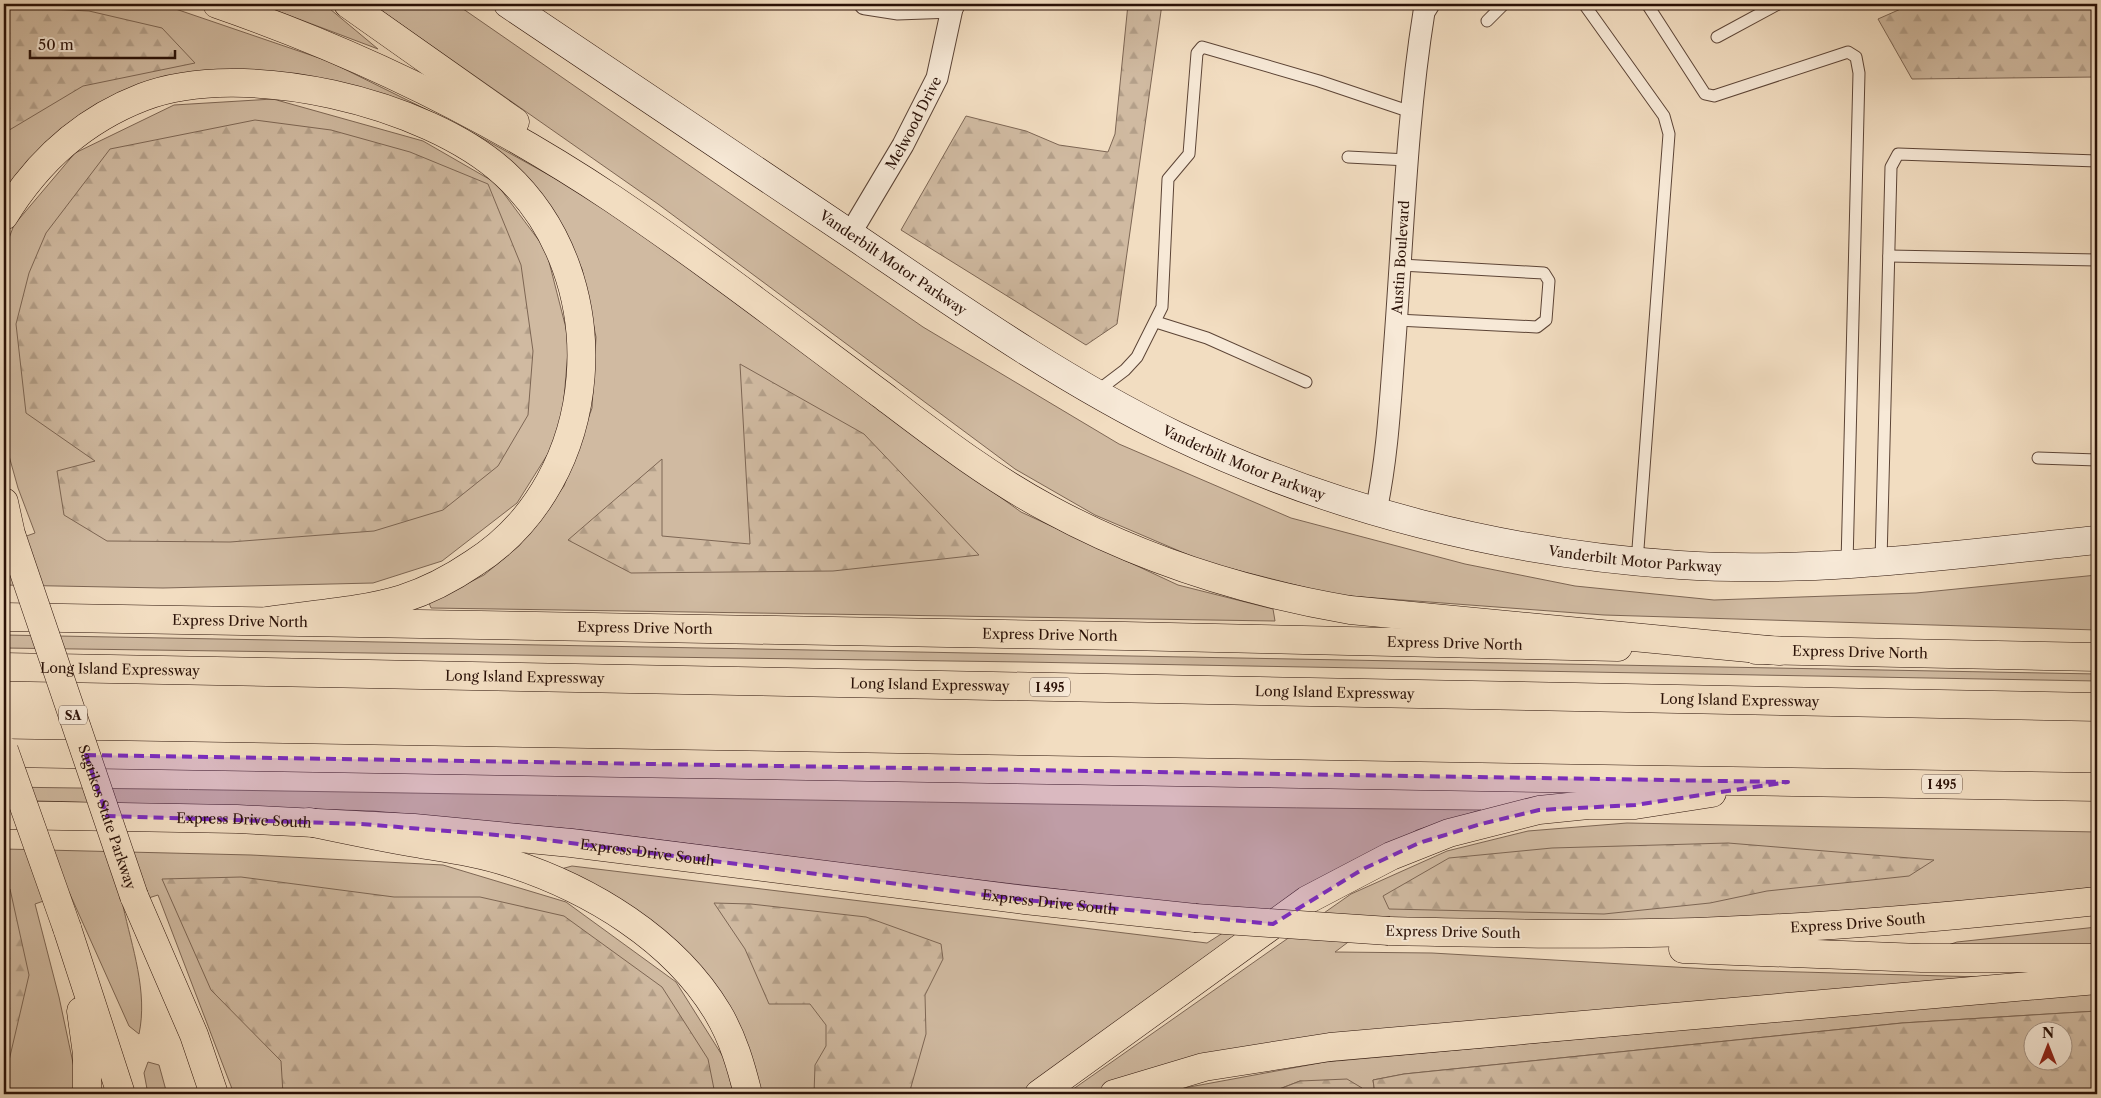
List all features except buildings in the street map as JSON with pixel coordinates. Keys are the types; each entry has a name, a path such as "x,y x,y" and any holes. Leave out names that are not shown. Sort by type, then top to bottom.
{"highway":[{"path":"217,4 299,34 413,85 522,142 615,200"},
{"path":"348,4 507,115 615,200 982,469 1046,508 1139,552 1235,585 1309,603 1350,610 1780,651"},
{"path":"4,216 25,184 46,159 66,141 106,115 144,96 165,91 211,84 237,84 291,88 346,97 376,105 432,127 477,152 506,175 541,218 563,260 577,303 581,327 582,370 579,399 568,440 559,464 531,508 496,547 476,562 429,588 402,599 374,605 268,621"},
{"name":"Sagtikos State Parkway","path":"4,502 7,524 134,896 195,1094"},
{"name":"Express Drive North","path":"4,617 1125,636 2097,657"},
{"name":"Long Island Expressway","path":"4,666 2097,707"},
{"path":"4,752 67,928 121,1094"},
{"name":"I 495","path":"4,752 2097,787"},
{"path":"1039,1094 1307,900 1362,869 1420,843 1488,822 1539,810 1635,805 1788,782"},
{"name":"Express Drive South","path":"4,815 309,822 414,828 542,840 1025,900 1195,918 1388,931 1547,934 1696,932 1833,925 2097,901"},
{"path":"309,822 477,854 509,862 542,874 602,904 655,941 680,964 700,987 718,1012 731,1039 748,1094"},
{"path":"134,896 194,1035 214,1094"},
{"path":"67,928 84,1030 87,1094"},
{"path":"1547,934 1670,948 1954,959 2097,958"},
{"path":"1114,1094 1204,1067 1330,1047 2097,980"}],"main road":[{"name":"Vanderbilt Motor Parkway","path":"508,4 988,326 1096,392 1177,436 1311,490 1376,512 1427,526 1501,542 1638,562 1746,568 1881,562 2097,540"}],"street":[{"path":"865,4 897,9 953,5"},
{"name":"Austin Boulevard","path":"1376,512 1385,458 1397,320 1413,80 1424,12 1429,4"},
{"name":"Melwood Drive","path":"850,234 903,145 937,78 953,5"}],"lane":[{"path":"1486,21 1504,4"},
{"path":"1584,4 1664,116 1669,134 1638,562"},
{"path":"1647,4 1704,94 1714,96 1848,52 1856,57 1859,73 1847,564"},
{"path":"1717,37 1778,4"},
{"path":"1096,392 1125,370 1137,357 1162,307 1168,179 1189,154 1197,53 1202,48 1319,81 1411,112"},
{"path":"1881,562 1891,167 1898,154 2097,161"},
{"path":"1348,157 1408,160"},
{"path":"1889,256 2097,260"},
{"path":"1397,320 1537,327 1546,320 1549,281 1544,273 1401,265"},
{"path":"1156,322 1207,338 1306,382"},
{"path":"2038,458 2097,460"}],"highlighted area":[{"path":"86,755 1788,782 1635,805 1539,810 1481,824 1419,843 1363,869 1273,924 1025,900 522,837 361,824 107,816"}],"green space":[{"path":"4,4 161,4 328,61 466,129 585,195 744,306 868,402 1021,512 1178,585 1273,609 1275,621 431,608 429,603 484,575 519,546 564,486 592,408 596,337 582,269 546,201 424,113 146,86 4,205"},
{"path":"259,4 324,4 378,49"},
{"path":"372,4 456,4 923,327 1119,444 1291,518 1465,564 1575,586 1714,600 1916,593 2097,575 2097,630 1604,615 1335,595 1205,562 1095,515 1015,469 658,204"},
{"path":"1128,4 1162,4 1117,324 1086,345 901,230 966,116 1026,131 1059,145 1108,152 1115,134"},
{"path":"1912,4 2097,4 2097,77 1912,79 1878,19"},
{"path":"4,7 89,11 162,28 195,63 83,86 6,132 4,136"},
{"path":"273,99 423,141 496,183 546,250 569,340 561,433 517,503 442,561 373,583 163,588 4,585 4,544 35,533 18,488 4,438 4,251 14,225 75,153 174,105"},
{"path":"255,120 331,130 410,152 488,184 521,265 533,351 528,415 498,466 443,510 374,531 230,542 107,541 64,515 57,471 95,461 26,413 16,324 29,273 46,233 110,149"},
{"path":"740,364 864,434 979,555 833,571 631,573 568,540 662,459 662,536 750,544"},
{"path":"4,635 2097,674 2097,681 1023,662 4,648"},
{"path":"4,787 1481,810 1417,830 1284,908 1026,1094 759,1094 723,1003 561,869 572,866 1207,943 1256,912 918,873 582,830 373,811 4,800"},
{"path":"1627,823 2097,832 2097,887 1929,907 1672,925 1380,918 1335,952 1432,953 1727,970 2018,978 1318,1043 1108,1094 1070,1094 1069,1092 1351,894 1447,851 1528,831"},
{"path":"1728,843 1934,860 1909,876 1767,891 1710,903 1604,914 1389,909 1383,896 1449,858 1552,848"},
{"path":"4,849 251,855 443,865 566,902 676,982 727,1063 733,1094 234,1094 158,895 123,906 138,970 142,1002 139,1034 129,1026 69,892 35,904 59,997 76,1077 74,1094 4,1094"},
{"path":"241,877 394,897 480,897 564,916 662,987 708,1059 715,1094 283,1094 281,1061 211,990 162,879"},
{"path":"4,889 10,889 29,975 4,1082"},
{"path":"714,903 751,904 866,917 941,944 943,959 925,995 926,1034 909,1094 814,1094 815,1065 826,1046 826,1025 810,1004 769,1004 745,949"},
{"path":"2097,927 2097,946 1945,946 1957,942"},
{"path":"2097,992 2097,1011 1902,1023 1404,1074 1373,1080 1375,1094 1362,1094 1362,1088 1300,1081 1266,1094 1162,1094 1184,1088 1325,1062"},
{"path":"2097,1011 2097,1094 1375,1094 1373,1080 1404,1074 1902,1023"},
{"path":"148,1062 159,1065 167,1094 148,1094 144,1073"},
{"path":"1347,1079 1362,1088 1362,1094 1267,1094 1300,1081"}]}
